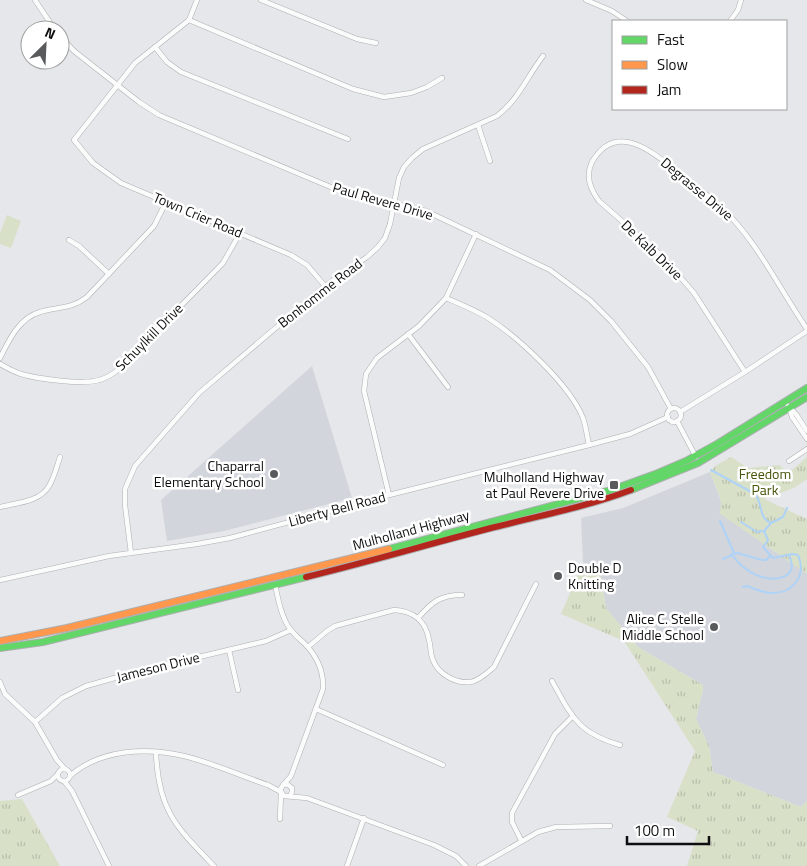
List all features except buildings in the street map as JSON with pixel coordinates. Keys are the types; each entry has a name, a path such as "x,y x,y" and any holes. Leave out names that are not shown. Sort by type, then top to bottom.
{"main road":[{"name":"Mulholland Highway","path":"0,641 373,561 417,547 520,520 575,508 615,496 698,463 788,405 807,388"},
{"name":"Mulholland Highway","path":"0,648 43,642 611,490 696,457 788,405 807,397"}],"street":[{"path":"36,0 49,20"},
{"path":"117,84 135,63 189,20 197,0"},
{"path":"261,0 358,39 376,43"},
{"path":"586,0 612,11 626,20"},
{"path":"731,20 738,10 741,0"},
{"path":"189,20 353,89 384,97 411,93 427,87 442,78"},
{"name":"Paul Revere Drive","path":"70,47 139,102 160,115 333,188 351,194 426,211 550,270 590,300 629,342 648,367 671,408"},
{"path":"155,47 167,62 181,72 348,139"},
{"name":"Bonhomme Road","path":"131,553 125,505 126,489 135,466 199,394 324,286 368,257 378,247 385,238 390,224 399,178 404,167 412,158 423,149 497,116 516,98 532,70 543,56"},
{"name":"Town Crier Road","path":"117,84 74,140 93,163 121,183 300,259 324,286"},
{"path":"478,125 490,161"},
{"name":"Degrasse Drive","path":"597,154 615,142 628,142 640,146 655,154 719,205 741,228 760,254 807,330"},
{"name":"De Kalb Drive","path":"597,154 590,166 588,179 591,190 599,201 662,256 694,293 745,372"},
{"path":"0,358 20,325 30,317 40,312 68,308 79,304 87,297 154,226 166,202"},
{"name":"Schuylkill Drive","path":"0,364 15,372 35,377 82,382 109,376 119,369 223,263 240,233"},
{"path":"389,495 364,391 366,374 377,358 419,326 446,298 476,234"},
{"path":"69,240 79,246 109,274"},
{"path":"446,298 482,315 500,327 526,348 550,372 576,405 584,420 589,445"},
{"path":"680,412 745,372 807,330"},
{"path":"408,334 448,387"},
{"path":"788,405 807,431"},
{"path":"788,405 792,416 807,439"},
{"path":"677,420 671,420 667,413 671,408 675,408 680,412"},
{"path":"677,420 680,418 680,412"},
{"name":"Liberty Bell Road","path":"0,580 131,553 230,538 389,495 630,434 668,417"},
{"path":"677,420 696,457"},
{"path":"789,461 807,449"},
{"path":"0,507 36,498 44,493 50,485 60,457"},
{"path":"274,581 282,614 291,630 308,647 320,665 323,680 323,689 292,776 292,792 281,805"},
{"path":"308,647 327,630 335,626 394,610 401,610 418,618 425,627 429,637 433,660 442,673 452,679 472,682 486,675 494,667 536,584"},
{"path":"418,618 427,607 437,600 448,595 462,595"},
{"name":"Jameson Drive","path":"35,722 62,698 86,686 266,641 291,630"},
{"path":"229,650 238,690"},
{"path":"552,681 572,717 587,731 604,740 620,744"},
{"path":"0,682 2,695 35,722 57,760 69,771 72,791"},
{"path":"316,709 443,764"},
{"path":"521,840 512,822 512,813 555,734 572,717"},
{"path":"156,752 159,788 169,812 183,834 214,866"},
{"path":"51,781 68,780 80,768 103,757 123,753 156,752 186,756 268,785 284,796 307,798 434,845 456,856 466,866"},
{"path":"57,760 59,778 72,791 109,866"},
{"path":"18,795 51,781 61,770 80,768"},
{"path":"280,820 283,785 292,776"},
{"path":"268,785 287,784 307,798"},
{"path":"347,866 364,818"},
{"path":"479,866 521,840 538,832 556,827 610,826"}],"shaded area":[{"path":"312,366 352,498 224,531 167,541 161,500"},
{"name":"Alice C. Stelle Middle School","path":"710,472 721,501 720,513 807,574 807,801 801,807 713,772 709,746 696,719 703,685 638,647 606,608 601,577 583,562 581,518 623,508"}],"green space":[{"path":"7,215 21,221 11,248 0,244 0,233"},
{"name":"Freedom Park","path":"731,457 748,468 779,465 787,471 791,471 807,457 807,479 794,488 764,499 807,519 807,574 719,513 720,497 710,472 715,466"},
{"path":"583,563 601,577 606,608 638,647 703,685 696,719 709,746 713,772 801,807 807,801 807,866 687,866 698,831 667,817 695,751 624,641 561,614"},
{"path":"22,799 60,866 0,866 0,801"}],"waterway":[{"path":"711,470 755,494 764,518 771,523"},
{"path":"741,522 757,532 764,531 771,523 783,517 787,508"},
{"path":"720,521 734,553"},
{"path":"743,587 747,586 767,593 778,593 791,587 799,577 801,570 798,555 792,554 773,558 763,547 768,540 764,531"},
{"path":"723,559 737,553 762,560 766,560 770,556"},
{"path":"731,554 751,573 766,578 779,578 789,573 792,563 789,555"}],"traffic: fast":[{"path":"389,549 611,490 658,473 686,461 717,444 807,388"},
{"path":"631,490 698,463 807,397"},
{"path":"0,648 43,642 306,577"}],"traffic: slow":[{"path":"0,641 67,628 389,549"}],"traffic: jam":[{"path":"306,577 579,506 631,490"}],"place":[{"name":"Chaparral Elementary School","path":"274,474"},
{"name":"Mulholland Highway at Paul Revere Drive","path":"614,485"},
{"name":"Double D Knitting","path":"558,576"},
{"name":"Alice C. Stelle Middle School","path":"714,627"}]}
